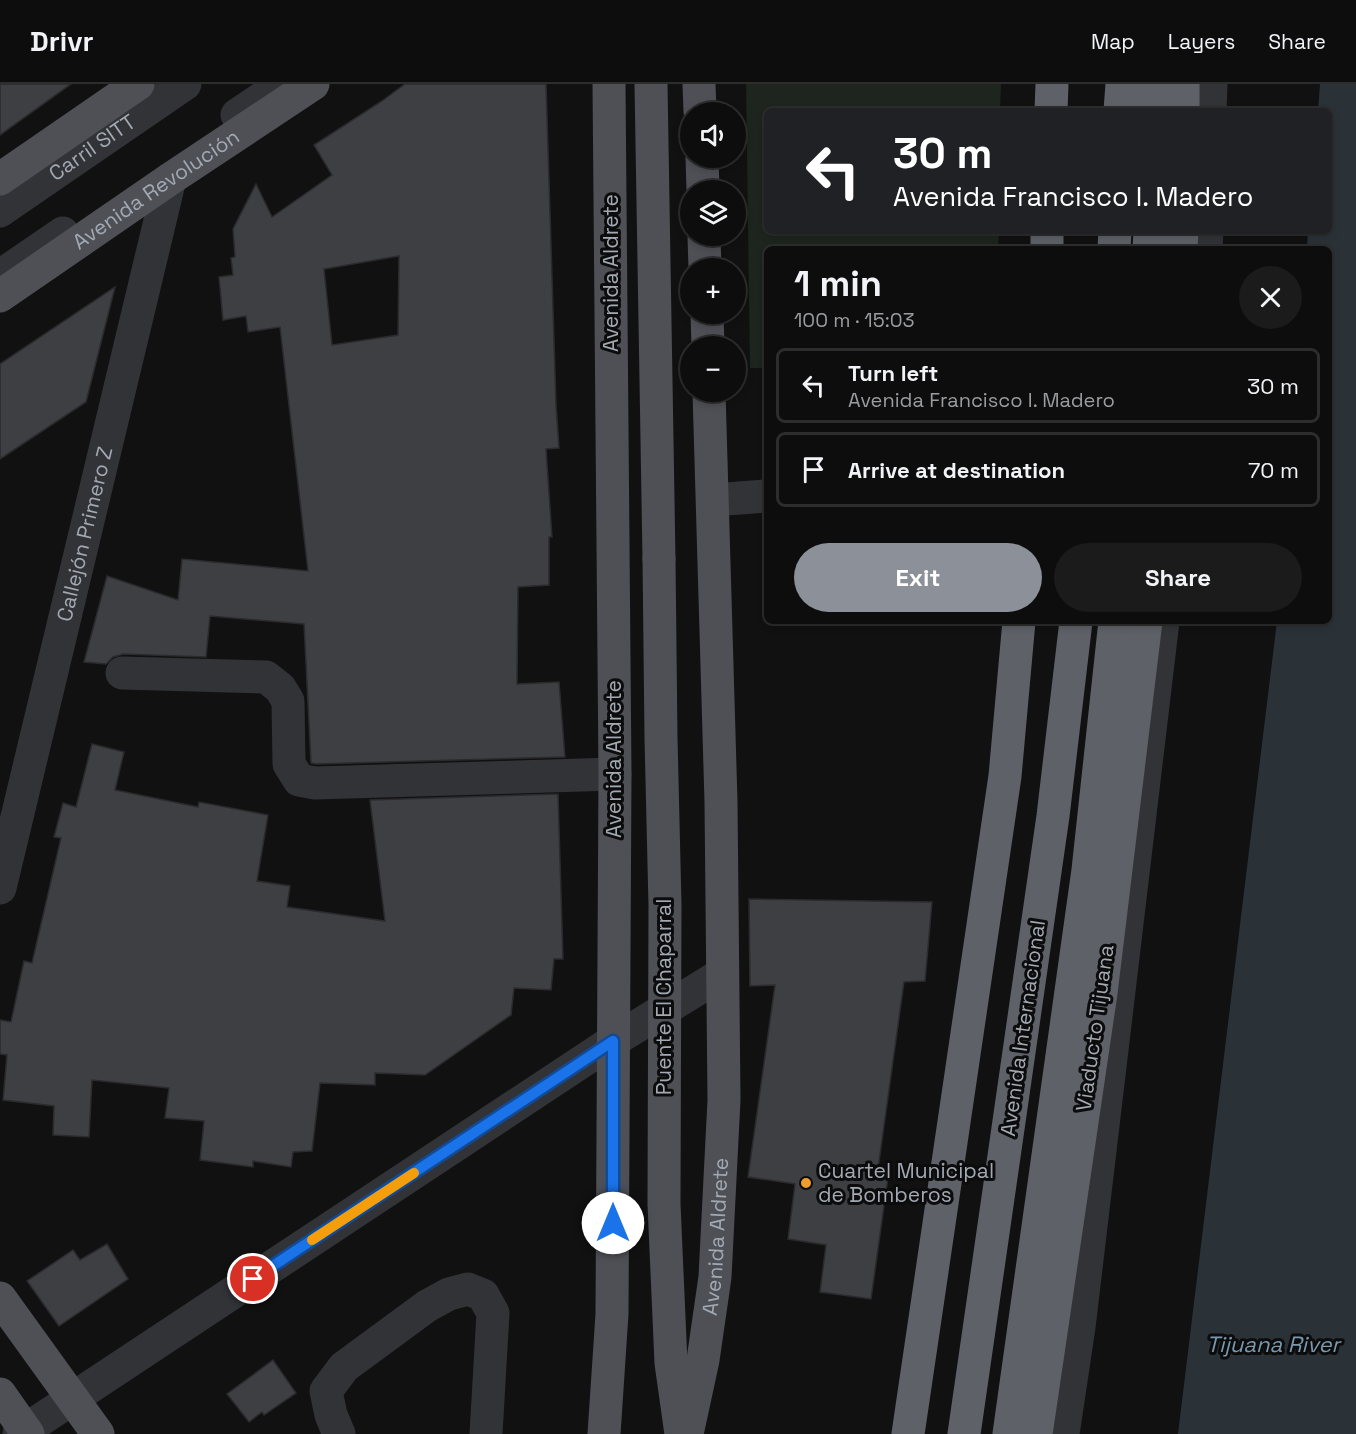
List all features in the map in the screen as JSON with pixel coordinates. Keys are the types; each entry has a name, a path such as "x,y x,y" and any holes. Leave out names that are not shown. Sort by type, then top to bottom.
{"highway":[{"path":"1051,108 1052,84"},
{"path":"1120,108 1122,84"},
{"path":"1152,84 1152,108"},
{"path":"1183,84 1183,108"},
{"path":"908,1434 1005,776 1020,624"},
{"name":"Avenida Internacional","path":"964,1434 1053,816 1076,624"},
{"name":"Viaducto Tijuana","path":"1008,1434 1088,870 1115,624"},
{"name":"Viaducto Tijuana","path":"1036,1434 1101,993 1146,624"}],"main road":[{"path":"0,179 138,84"},
{"name":"Avenida Revolución","path":"0,296 313,84"},
{"name":"Avenida Aldrete","path":"604,1434 612,1314 615,774 609,84"},
{"name":"Avenida Aldrete","path":"651,84 659,559"},
{"path":"699,84 700,102"},
{"name":"Avenida Aldrete","path":"687,1434 703,1360 715,1277 724,1100 721,802 709,402"},
{"name":"Puente El Chaparral","path":"659,559 665,905 664,1204 671,1363 681,1434"},
{"path":"0,1298 98,1434"},
{"path":"0,1394 24,1433"}],"street":[{"name":"Carril SITT","path":"0,211 185,84"},
{"path":"0,276 283,84"},
{"path":"1210,108 1211,84"},
{"name":"Callejón Primero Z","path":"0,888 170,179"},
{"path":"713,500 764,496"},
{"path":"1063,1434 1079,1327 1163,624"},
{"path":"122,673 266,677 280,688 288,701 289,764 299,780 315,783 615,774"},
{"path":"24,1433 73,1398 613,1041 722,974"},
{"path":"339,1434 331,1415 326,1391 344,1366 427,1306 449,1294 468,1289 483,1295 493,1313 486,1434"}],"shaded area":[{"path":"746,84 1001,84 1000,108 764,108 764,234 999,234 998,246 764,246 764,368 750,368"}],"water":[{"name":"Tijuana River","path":"1320,84 1356,84 1356,1434 1178,1434 1277,624 1332,624 1332,246 1307,246 1308,234 1332,234 1332,108 1318,108"}],"building":[{"path":"0,84 71,84 0,135"},
{"path":"405,84 546,84 559,448 546,449 552,537 549,537 549,585 518,587 517,684 559,682 565,757 311,763 304,624 210,616 206,657 123,654 113,657 106,664 84,662 107,576 178,600 182,559 308,571 280,327 248,332 246,316 223,320 219,277 233,275 231,258 235,257 233,229 256,184 272,217 332,175 314,145","holes":["399,256 398,335 332,345 324,269"]},
{"path":"115,287 86,402 0,459 0,364"},
{"path":"92,744 124,752 115,790 198,807 199,802 268,815 257,881 290,886 287,907 385,921 370,800 558,794 563,959 554,959 551,990 514,988 511,1015 425,1075 375,1073 375,1085 320,1083 312,1151 293,1152 291,1167 253,1161 253,1167 200,1160 204,1121 165,1118 169,1088 92,1080 89,1137 53,1135 54,1106 3,1100 7,1055 0,1054 0,1020 11,1022 24,961 32,963 61,838 54,837 63,803 76,807"},
{"path":"749,899 932,902 925,981 904,982 878,1169 889,1170 871,1299 820,1292 826,1245 788,1239 795,1184 748,1177 775,985 750,986"},
{"path":"107,1244 128,1279 59,1326 27,1281 73,1250 80,1260"},
{"path":"273,1360 296,1393 264,1415 262,1412 249,1422 227,1394"}],"slow traffic":[{"path":"312,1240 414,1173"}],"place":[{"name":"Cuartel Municipal de Bomberos","path":"806,1183"}],"route":[{"path":"253,1279 613,1041 613,1223"}]}
